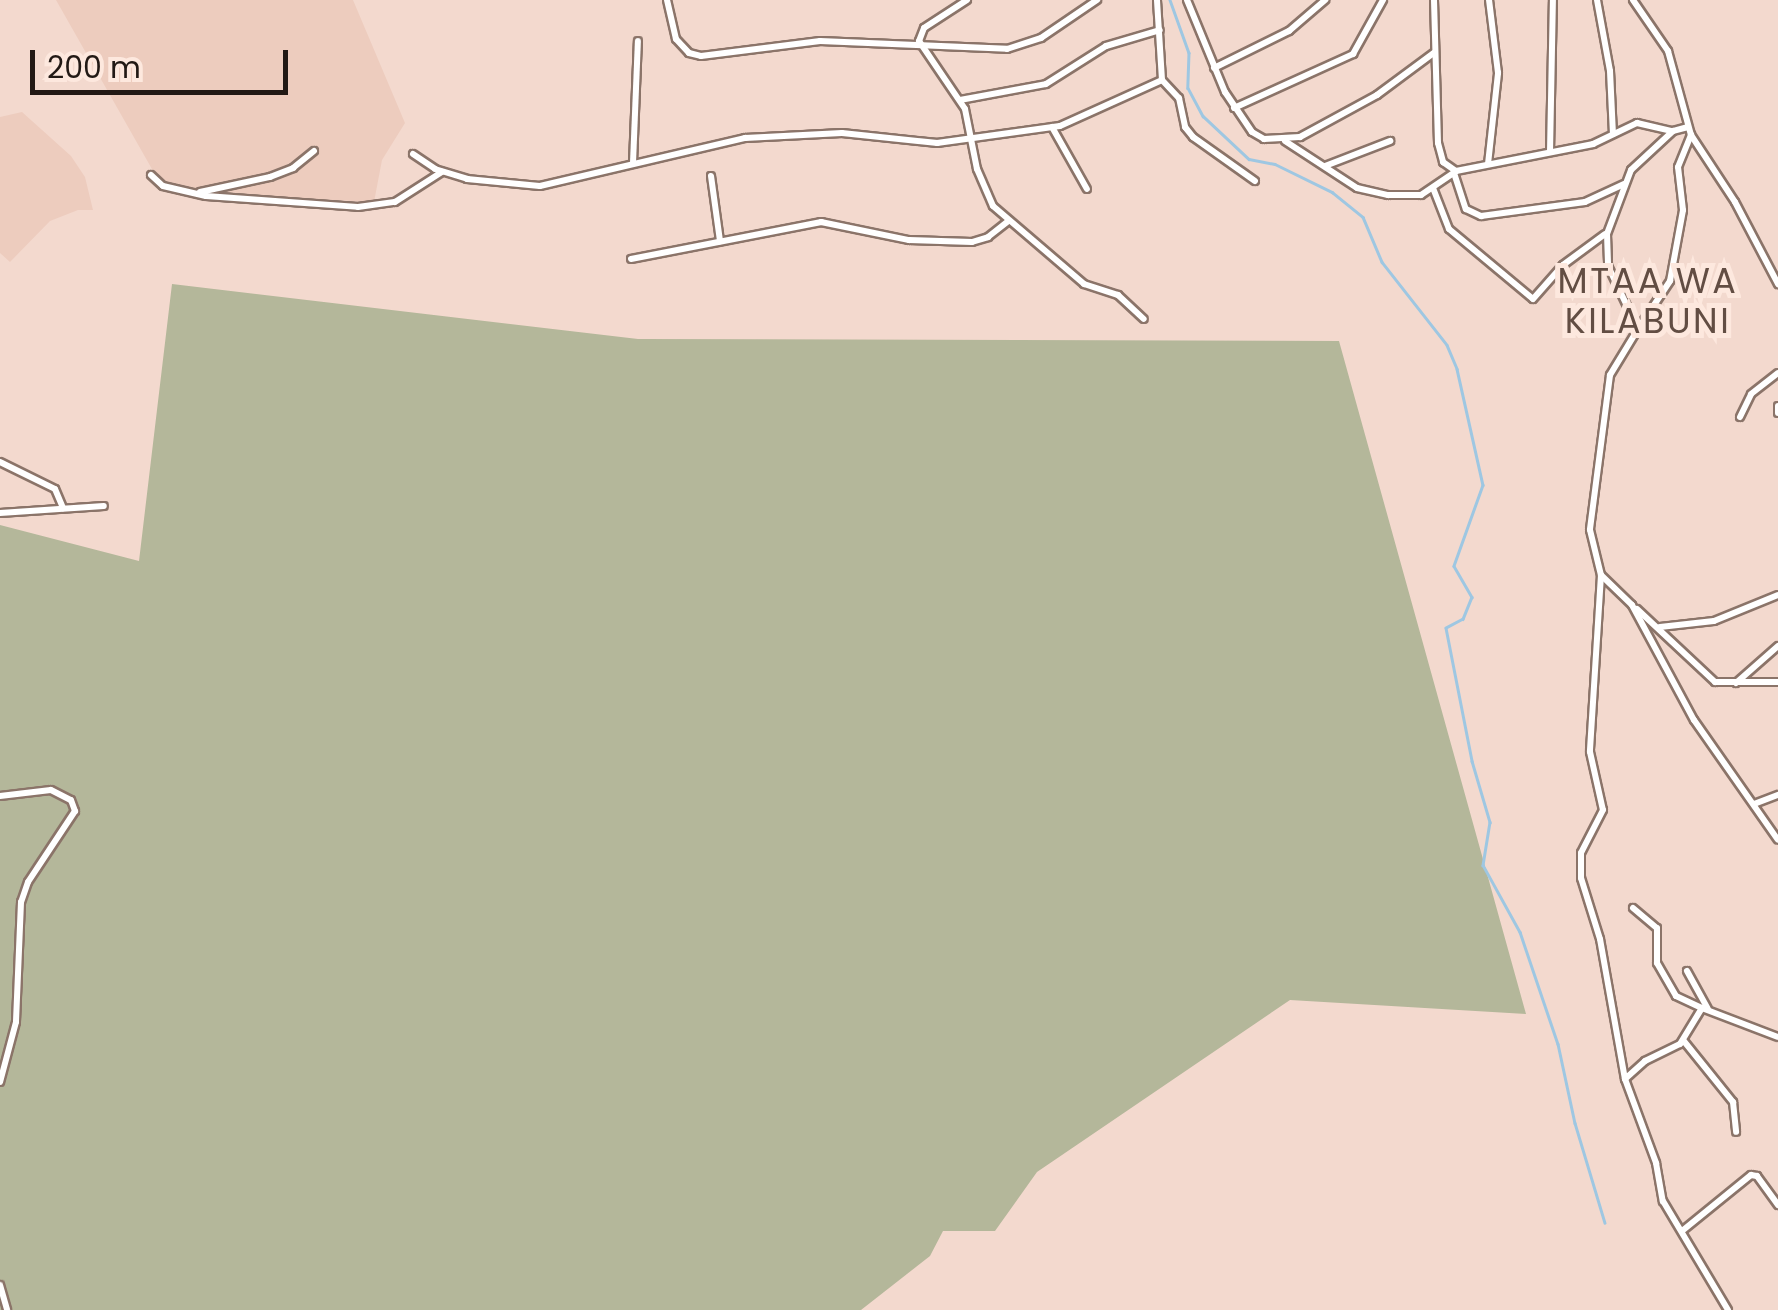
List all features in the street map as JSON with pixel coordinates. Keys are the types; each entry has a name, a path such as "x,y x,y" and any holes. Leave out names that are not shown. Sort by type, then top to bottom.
{"street":[{"path":"667,0 674,34 694,56 820,41 990,50 1021,46 1063,25 1096,0"},
{"path":"966,0 924,28 921,48 960,100 980,179 993,206 1007,222 1084,284 1118,295 1144,319"},
{"path":"1157,0 1162,80 1179,98 1185,128 1256,180"},
{"path":"1187,0 1234,108 1252,132 1264,139 1284,140 1376,95 1436,52"},
{"path":"1214,68 1290,31 1325,0"},
{"path":"1234,108 1353,54 1383,0"},
{"path":"1434,0 1440,156 1455,172 1466,209 1481,216 1585,202 1625,183"},
{"path":"1488,164 1498,74 1489,0"},
{"path":"1550,152 1553,0"},
{"path":"1597,0 1610,71 1612,135"},
{"path":"1633,0 1668,51 1690,131 1735,202 1778,284"},
{"path":"960,100 1046,84 1106,46 1160,30"},
{"path":"633,163 638,40"},
{"path":"413,154 442,172 497,184 540,186 728,141 778,135 842,133 926,144 1052,128 1162,80"},
{"path":"1284,140 1367,192 1406,196 1433,188 1455,172 1550,152 1612,135 1637,123 1690,131"},
{"path":"1052,128 1087,189"},
{"path":"1638,330 1608,266 1606,234 1631,170 1672,131"},
{"path":"1690,131 1678,167 1683,210 1670,281 1618,358 1607,390 1590,523 1601,575 1590,752 1602,810 1579,864 1602,946 1625,1079 1656,1163 1663,1202 1728,1310"},
{"path":"1324,167 1390,141"},
{"path":"192,193 270,177 314,151"},
{"path":"151,175 163,186 260,202 382,205 422,190 442,172"},
{"path":"711,176 720,241"},
{"path":"1433,188 1449,230 1533,298 1563,264 1606,234"},
{"path":"630,259 821,222 909,240 972,242 988,237 1007,222"},
{"path":"1740,417 1751,394 1778,373"},
{"path":"0,462 55,489 63,508"},
{"path":"0,513 104,506"},
{"path":"1601,575 1710,679 1719,684 1778,682"},
{"path":"1659,627 1714,621 1778,595"},
{"path":"1632,604 1694,720 1778,840"},
{"path":"1735,683 1778,646"},
{"path":"0,796 51,790 71,800 75,811 28,882 21,902 16,1022 0,1082"},
{"path":"1754,804 1778,795"},
{"path":"1633,908 1657,928 1658,969 1676,996 1776,1033"},
{"path":"1686,971 1706,1009"},
{"path":"1625,1079 1645,1061 1684,1040 1706,1009"},
{"path":"1684,1040 1732,1102 1736,1132"},
{"path":"1682,1231 1751,1176 1764,1185 1778,1205"},
{"path":"0,1285 7,1310"}],"shaded area":[{"path":"56,0 353,0 405,123 382,160 374,202 165,192"},
{"path":"22,112 71,156 85,177 93,210 78,210 50,221 10,262 0,253 0,117"}],"green space":[{"path":"172,284 638,339 1339,341 1526,1014 1290,1000 1037,1172 995,1231 943,1231 930,1256 861,1310 0,1310 0,525 139,561"}],"waterway":[{"path":"1170,0 1189,53 1188,88 1203,116 1249,159 1275,164 1332,192 1363,217 1382,262 1447,345 1457,369 1483,485 1454,566 1472,597 1463,619 1446,628 1472,761 1490,822 1483,865 1520,932 1558,1044 1575,1123 1605,1223"}],"district":[{"name":"MTAA WA KILABUNI","path":"1648,301"}]}
